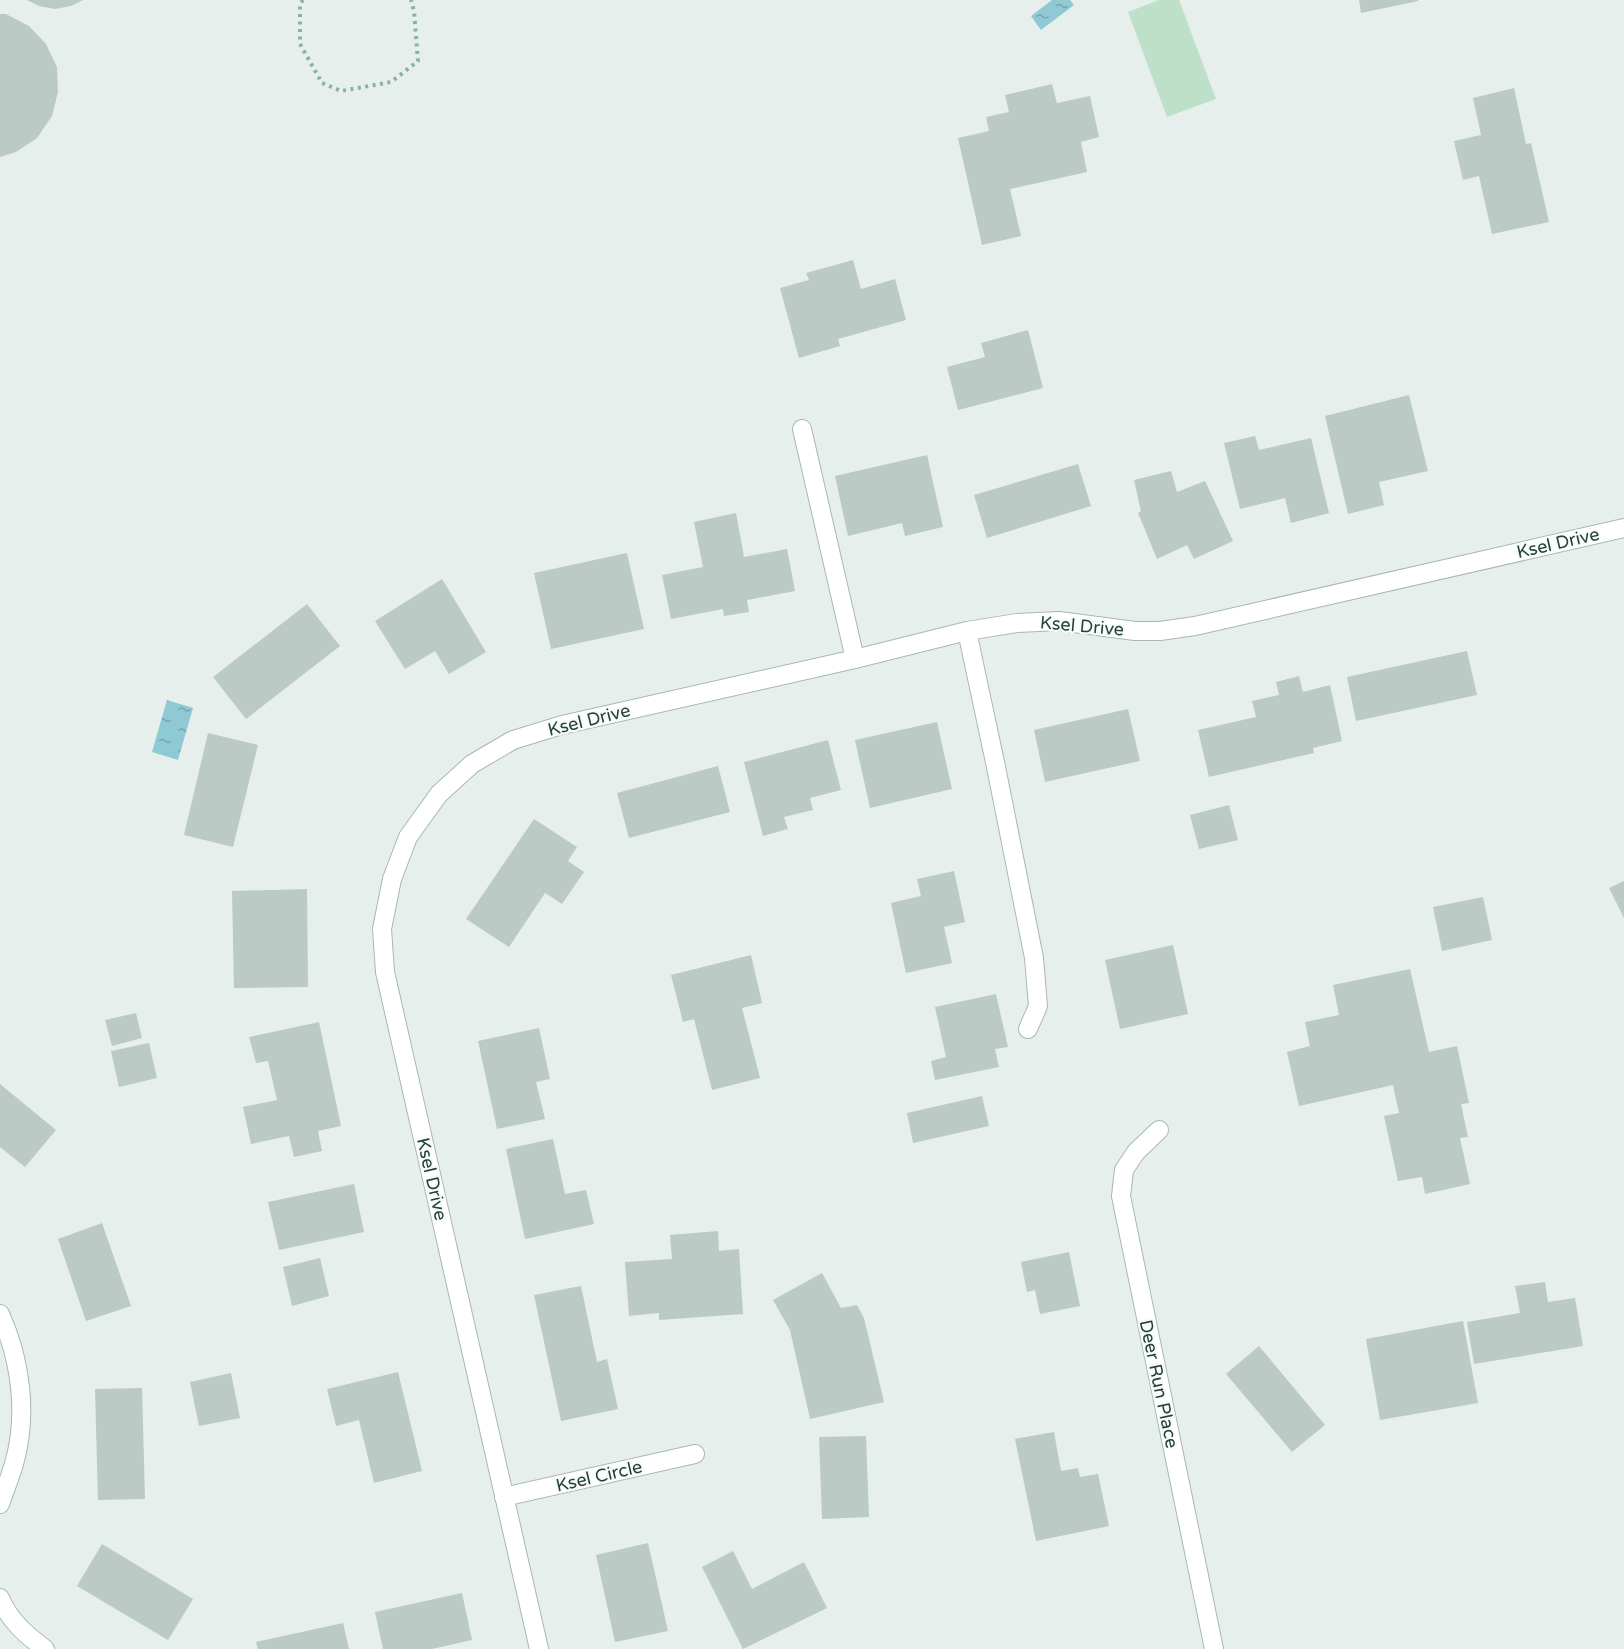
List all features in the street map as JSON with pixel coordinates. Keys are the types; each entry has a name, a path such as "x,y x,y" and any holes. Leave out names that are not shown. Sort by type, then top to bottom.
{"street":[{"path":"802,429 855,659"},
{"name":"Ksel Drive","path":"539,1649 385,972 382,929 392,879 408,837 439,794 472,764 513,740 562,725 855,659 967,631 1017,622 1059,621 1135,631 1160,631 1195,626 1624,528"},
{"path":"967,631 1035,958 1038,1006 1028,1029"},
{"name":"Deer Run Place","path":"1159,1130 1136,1152 1124,1170 1121,1196 1214,1649"},
{"path":"0,1314 7,1329 19,1375 22,1419 15,1463 0,1504"},
{"name":"Ksel Circle","path":"504,1497 695,1454"},
{"path":"0,1598 5,1611 27,1636 45,1649"}],"path":[{"path":"303,0 300,4 300,44 322,83 341,91 391,82 418,61 411,0"}],"green space":[{"path":"1159,0 1179,0 1216,99 1167,117 1128,12"}],"water":[{"path":"1052,0 1070,0 1074,5 1041,30 1031,16"},
{"path":"167,700 193,708 178,760 152,752"}],"building":[{"path":"27,0 83,0 71,6 55,9 39,6"},
{"path":"1359,0 1418,0 1418,1 1361,13"},
{"path":"0,14 6,14 29,26 46,44 57,67 58,92 52,116 37,138 16,152 0,157"},
{"path":"1052,84 1057,103 1090,96 1099,137 1081,142 1087,172 1010,189 1021,236 982,245 958,138 989,131 986,117 1009,112 1005,95"},
{"path":"1514,88 1526,144 1531,143 1549,222 1492,234 1479,176 1463,180 1454,141 1481,135 1473,98"},
{"path":"853,260 861,289 895,279 906,320 838,339 840,346 799,358 780,288 809,280 806,273"},
{"path":"1028,330 1043,388 958,410 947,367 985,357 981,343"},
{"path":"1409,395 1428,471 1379,482 1384,505 1348,514 1325,416"},
{"path":"1255,436 1259,450 1311,438 1329,513 1291,523 1285,498 1240,509 1224,443"},
{"path":"927,455 943,527 905,536 902,523 848,536 835,476"},
{"path":"1078,464 1091,506 987,538 974,495"},
{"path":"1171,471 1177,492 1205,481 1233,541 1194,559 1187,545 1157,559 1138,513 1141,511 1134,480"},
{"path":"736,513 744,557 787,549 795,591 747,600 749,612 724,616 723,609 671,619 662,575 703,567 694,522"},
{"path":"627,553 644,629 551,649 534,573"},
{"path":"442,579 486,652 449,674 435,651 405,669 375,621"},
{"path":"307,604 340,646 246,719 213,677"},
{"path":"1467,651 1477,695 1356,721 1347,677"},
{"path":"1299,676 1303,692 1330,685 1342,741 1313,748 1314,753 1209,777 1198,730 1256,717 1252,701 1279,695 1276,682"},
{"path":"1128,709 1140,761 1045,782 1034,730"},
{"path":"937,722 952,789 870,808 855,740"},
{"path":"208,733 258,745 233,847 184,835"},
{"path":"828,740 841,790 810,798 813,810 784,817 788,829 763,836 744,762"},
{"path":"718,766 730,812 629,838 617,793"},
{"path":"1229,805 1238,840 1199,849 1190,815"},
{"path":"534,819 577,847 568,861 584,872 562,904 545,893 509,947 466,919"},
{"path":"954,871 965,922 944,927 952,963 906,973 891,903 921,896 917,879"},
{"path":"1624,881 1624,918 1609,888"},
{"path":"307,889 308,987 234,988 232,891"},
{"path":"1483,897 1492,940 1442,951 1433,907"},
{"path":"1173,945 1188,1014 1120,1029 1105,960"},
{"path":"751,955 762,1003 742,1008 760,1078 712,1090 694,1019 683,1022 671,975"},
{"path":"1410,969 1429,1052 1457,1046 1469,1103 1461,1104 1468,1137 1460,1138 1470,1184 1425,1194 1422,1177 1398,1181 1384,1116 1399,1113 1393,1085 1299,1106 1287,1052 1310,1046 1305,1022 1339,1015 1333,985"},
{"path":"996,994 1008,1047 995,1049 999,1067 935,1080 931,1061 946,1057 935,1007"},
{"path":"136,1013 142,1038 112,1046 105,1020"},
{"path":"319,1022 341,1126 318,1131 322,1151 294,1157 289,1136 251,1144 243,1107 277,1100 268,1061 256,1063 249,1037"},
{"path":"539,1028 550,1079 536,1082 545,1119 497,1129 478,1041"},
{"path":"149,1043 157,1078 119,1087 111,1051"},
{"path":"0,1084 56,1130 25,1167 0,1147"},
{"path":"982,1096 989,1126 913,1143 907,1113"},
{"path":"553,1139 565,1194 586,1190 594,1224 525,1239 506,1149"},
{"path":"354,1184 364,1232 279,1250 268,1202"},
{"path":"102,1223 131,1306 86,1321 58,1239"},
{"path":"718,1231 719,1251 739,1249 743,1314 659,1320 659,1313 629,1316 625,1262 672,1259 670,1235"},
{"path":"1069,1252 1080,1306 1040,1314 1035,1290 1027,1292 1021,1262"},
{"path":"320,1258 329,1296 292,1306 283,1267"},
{"path":"822,1273 841,1308 857,1305 864,1318 884,1402 810,1419 790,1330 773,1300"},
{"path":"1545,1282 1548,1302 1575,1298 1583,1346 1474,1364 1467,1322 1520,1313 1515,1286"},
{"path":"581,1286 597,1362 607,1359 618,1409 561,1421 534,1295"},
{"path":"1463,1321 1478,1403 1380,1420 1366,1339"},
{"path":"1259,1346 1325,1425 1292,1452 1226,1374"},
{"path":"398,1372 422,1471 374,1483 359,1420 336,1426 327,1389"},
{"path":"231,1373 240,1418 199,1426 190,1382"},
{"path":"142,1388 145,1499 98,1500 95,1389"},
{"path":"1054,1432 1061,1471 1078,1468 1080,1477 1098,1474 1109,1526 1036,1541 1015,1439"},
{"path":"866,1436 869,1517 822,1519 819,1437"},
{"path":"648,1543 668,1631 615,1642 596,1555"},
{"path":"102,1544 193,1599 168,1640 77,1586"},
{"path":"733,1551 752,1589 804,1562 827,1608 743,1649 702,1567"},
{"path":"462,1593 472,1640 432,1649 383,1649 375,1612"},
{"path":"343,1623 349,1649 258,1649 256,1642"}]}
